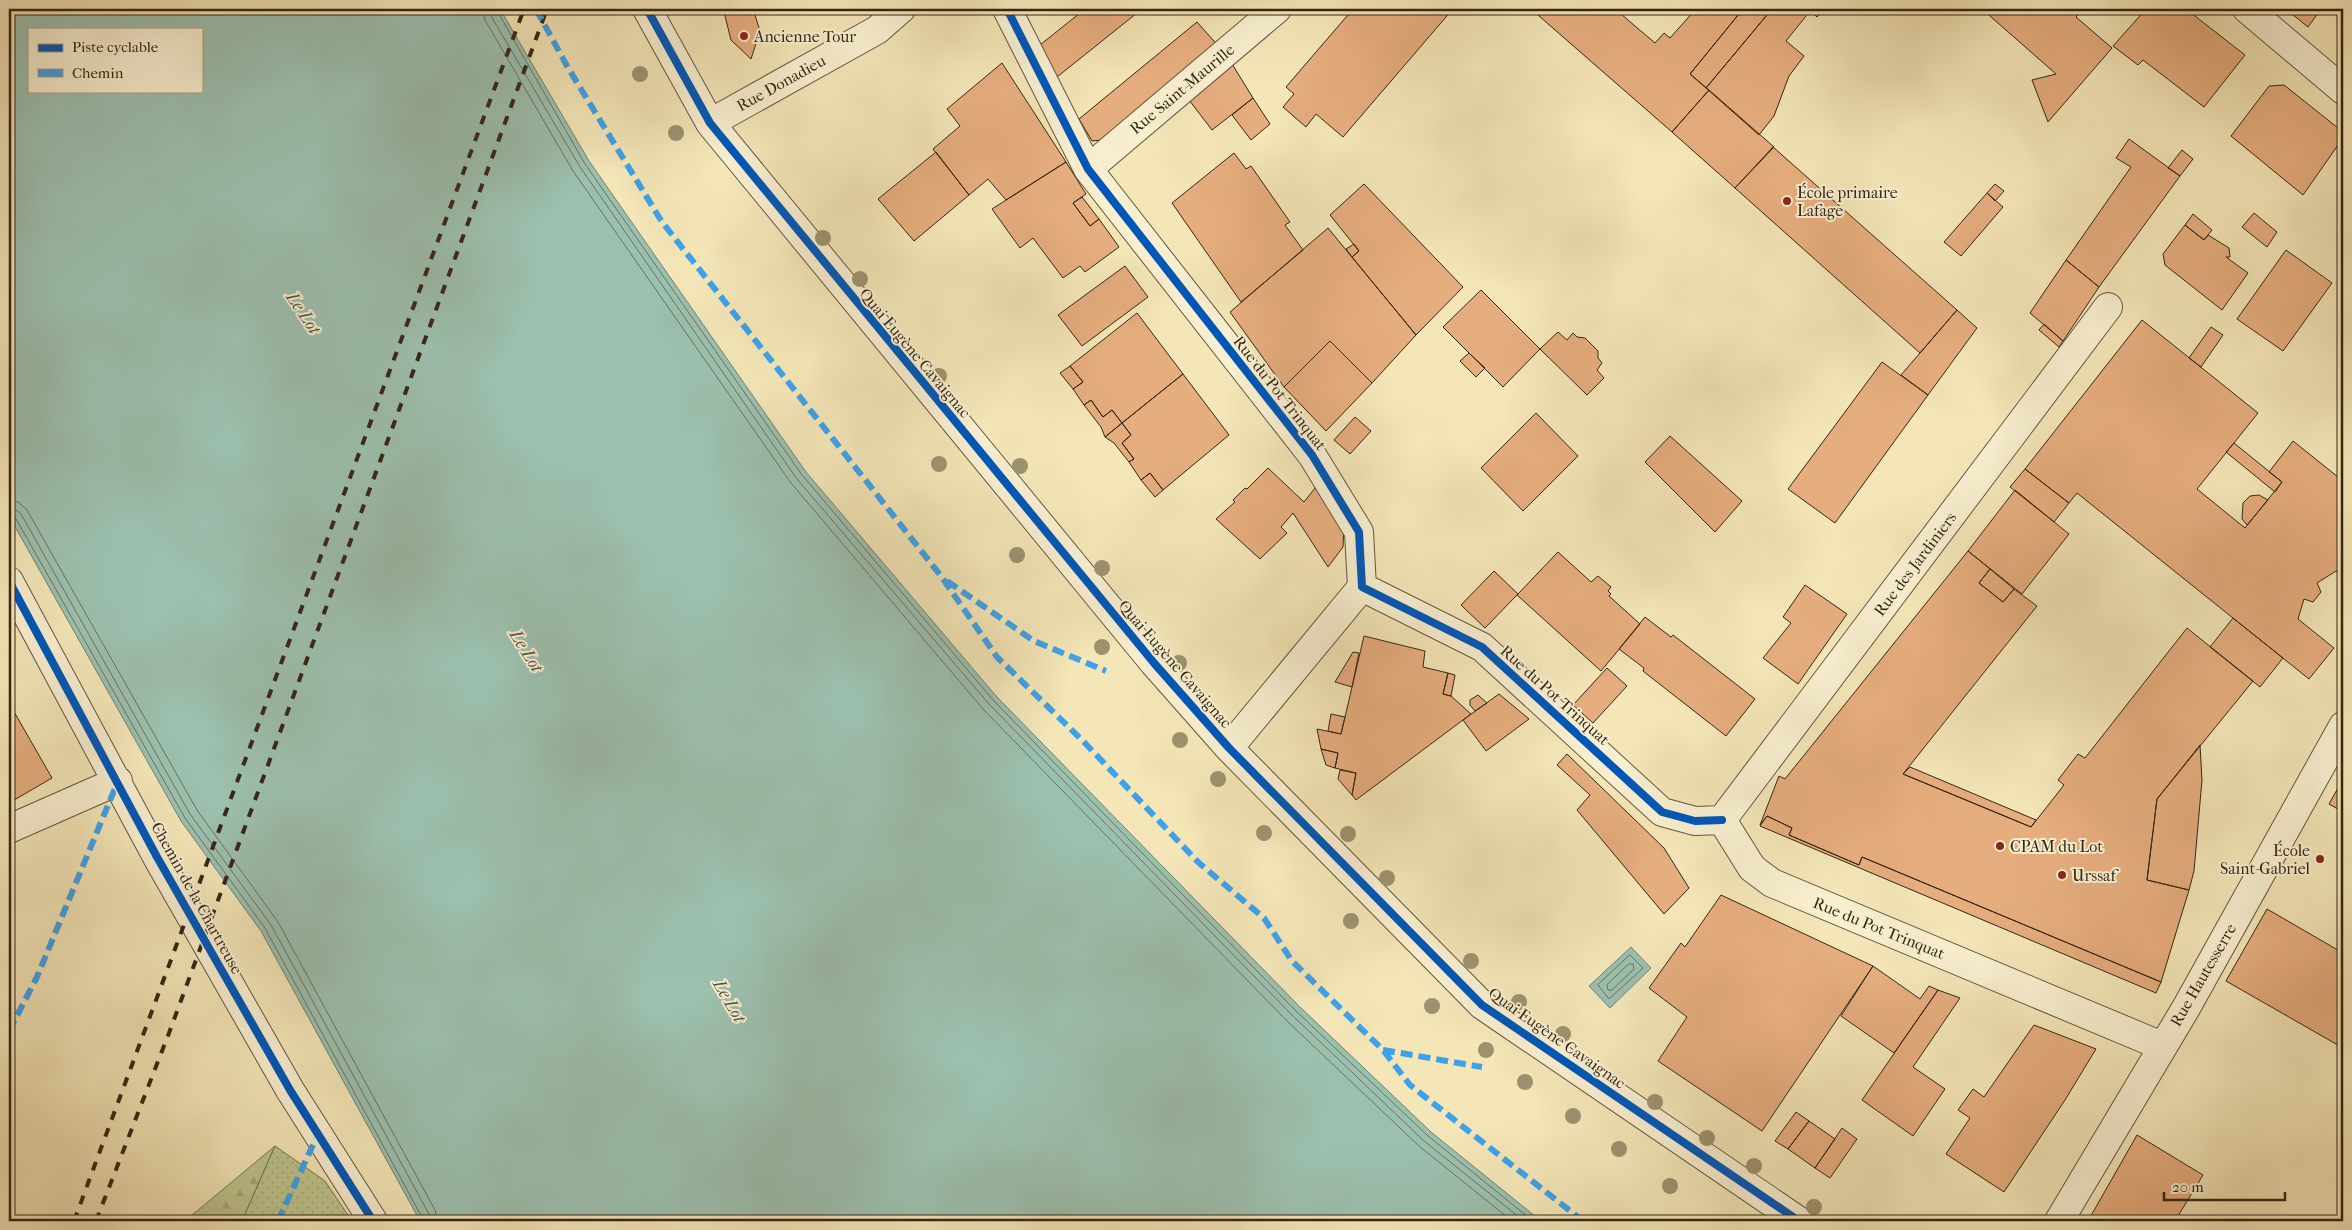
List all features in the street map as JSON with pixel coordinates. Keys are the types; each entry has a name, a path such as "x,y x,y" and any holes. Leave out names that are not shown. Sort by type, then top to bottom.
{"street":[{"name":"Quai Eugène Cavaignac","path":"647,9 710,123 769,198 1154,663 1229,748 1482,1005 1799,1221"},
{"name":"Rue Donadieu","path":"710,123 877,30 902,9"},
{"name":"Rue du Pot Trinquat","path":"1007,9 1088,168 1312,455 1359,532 1362,587 1482,647 1662,812 1695,821 1722,820 1752,868 1772,883 2162,1046"},
{"name":"Rue Saint-Maurille","path":"1088,168 1277,9"},
{"path":"2247,9 2343,90"},
{"name":"Rue des Jardiniers","path":"1722,820 2108,307"},
{"name":"Chemin de la Chartreuse","path":"9,581 157,857 290,1090 373,1221"},
{"path":"1229,748 1362,587"},
{"name":"Rue Hautesserre","path":"2060,1221 2186,1008 2343,726"},
{"path":"9,829 118,782"}],"green space":[{"path":"275,1146 242,1221 185,1221"},
{"path":"275,1146 325,1181 352,1221 242,1221"}],"water":[{"name":"Le Lot","path":"9,9 500,9 589,161 806,472 997,697 1299,1006 1431,1132 1541,1221 420,1221 261,931 181,821 9,516"},
{"path":"1631,947 1651,968 1610,1008 1589,986"}],"building":[{"name":"Ancienne Tour","path":"734,9 753,9 760,31 751,59 731,40 724,12"},
{"path":"1085,9 1142,9 1057,77 1040,45"},
{"path":"1353,9 1452,10 1343,137 1316,114 1306,127 1283,107 1294,94 1286,87"},
{"path":"1531,9 1615,9 1655,43 1664,33 1670,38 1696,9 1743,9 1690,74 1709,90 1672,132"},
{"path":"1743,9 1772,9 1706,88 1690,74"},
{"path":"1772,9 1824,9 1817,17 1810,11 1786,41 1804,56 1789,76 1774,116 1759,135 1706,88"},
{"path":"1982,9 2083,9 2076,17 2112,48 2048,122 2032,80 2056,74"},
{"path":"2146,9 2186,9 2245,55 2204,107 2143,60 2138,65 2113,46"},
{"path":"2296,9 2321,9 2308,27 2292,14"},
{"path":"1197,22 1221,49 1111,139 1092,141 1079,119"},
{"path":"1229,59 1253,98 1212,130 1186,96"},
{"path":"1002,63 1066,162 1006,200 988,179 969,195 933,149 960,126 947,109"},
{"path":"2284,85 2343,132 2343,138 2303,195 2231,136 2269,86"},
{"path":"1709,90 1774,147 1735,188 1672,132"},
{"path":"1253,98 1270,124 1251,140 1232,115"},
{"path":"2129,139 2180,176 2099,287 2066,260 2131,167 2116,158"},
{"path":"1773,147 1957,310 1920,353 1735,188"},
{"path":"2182,150 2193,159 2180,176 2168,168"},
{"path":"936,152 969,195 914,241 878,199"},
{"path":"1234,153 1246,169 1251,166 1290,222 1285,225 1303,250 1241,302 1172,203"},
{"path":"1066,162 1086,194 1073,203 1090,226 1099,219 1119,247 1085,272 1080,266 1063,278 1033,238 1020,248 992,209"},
{"path":"1364,184 1463,287 1416,335 1352,257 1359,251 1330,215"},
{"path":"1995,184 2004,191 1995,201 1987,193"},
{"path":"1987,193 2003,207 1961,256 1944,242"},
{"path":"1082,197 1099,219 1090,226 1073,203"},
{"path":"2254,213 2277,232 2267,247 2242,227"},
{"path":"2193,214 2212,230 2204,240 2185,225"},
{"path":"2185,225 2204,240 2208,235 2229,248 2230,257 2226,257 2248,273 2222,310 2165,265 2163,254"},
{"path":"1328,228 1416,335 1372,383 1330,341 1284,387 1230,312"},
{"path":"1354,244 1359,251 1352,257 1346,249"},
{"path":"2286,250 2332,283 2283,351 2237,319"},
{"path":"2066,260 2099,287 2063,341 2030,313"},
{"path":"1125,266 1148,297 1082,346 1058,315"},
{"path":"1481,290 1540,349 1503,387 1443,327"},
{"path":"1957,310 1977,328 1928,395 1901,375"},
{"path":"1137,313 1183,374 1122,423 1112,410 1103,417 1091,400 1084,405 1073,389 1083,382 1070,366"},
{"path":"2142,320 2258,413 2197,489 2245,528 2282,482 2269,472 2293,441 2343,481 2343,576 2336,571 2317,583 2321,592 2313,602 2304,599 2298,619 2334,648 2309,679 2077,493 2069,503 2025,469"},
{"path":"2044,324 2063,341 2059,347 2039,330"},
{"path":"2211,327 2223,335 2201,367 2189,358"},
{"path":"1558,332 1567,340 1573,333 1577,337 1585,338 1598,351 1598,358 1602,363 1597,370 1604,378 1587,395 1540,349"},
{"path":"1330,341 1372,383 1326,431 1284,387"},
{"path":"1469,353 1485,368 1476,377 1460,361"},
{"path":"1882,362 1928,395 1835,523 1788,489"},
{"path":"1070,366 1083,382 1073,389 1060,373"},
{"path":"1183,374 1229,435 1163,490 1150,473 1141,480 1129,462 1134,459 1122,443 1131,435 1122,423"},
{"path":"1091,400 1103,417 1112,410 1122,423 1105,437 1101,427 1084,405"},
{"path":"1536,413 1578,456 1523,511 1481,468"},
{"path":"1355,417 1371,431 1350,454 1334,440"},
{"path":"1122,423 1131,435 1122,443 1134,459 1129,462 1114,443 1105,437"},
{"path":"1670,436 1742,501 1715,532 1645,462"},
{"path":"2234,443 2282,482 2275,492 2226,452"},
{"path":"1268,468 1304,502 1319,483 1344,524 1343,547 1328,567 1293,513 1281,527 1287,533 1260,559 1216,519 1235,502 1233,500 1245,488 1247,489"},
{"path":"2025,469 2069,503 2054,522 2010,487"},
{"path":"1150,473 1163,490 1155,497 1141,480"},
{"path":"2015,490 2069,534 2022,594 1968,551"},
{"path":"2259,495 2268,500 2247,525 2242,519 2243,503 2250,496"},
{"path":"1968,551 1990,569 1979,583 2003,602 2014,589 2037,606 1903,774 2031,827 2064,785 2058,780 2078,754 2085,758 2187,628 2253,681 2157,799 2147,880 2189,890 2161,982 1862,857 1859,865 1789,835 1792,828 1767,816 1760,825 1779,776 1785,779"},
{"path":"1558,552 1591,582 1598,576 1611,587 1608,591 1611,594 1609,596 1640,624 1601,671 1517,595"},
{"path":"1990,569 2014,589 2003,602 1979,583"},
{"path":"1494,571 1518,594 1485,628 1461,605"},
{"path":"1805,585 1847,614 1798,684 1763,658 1791,623 1783,617"},
{"path":"1645,617 1671,637 1673,635 1755,699 1726,736 1643,671 1644,668 1619,649"},
{"path":"2233,618 2283,658 2260,687 2210,647"},
{"path":"1364,636 1425,651 1423,667 1448,673 1443,694 1451,696 1471,714 1356,800 1352,795 1356,773 1335,768 1338,753 1321,749 1317,729 1341,734"},
{"path":"1353,652 1359,653 1352,687 1335,682"},
{"path":"1607,668 1627,686 1593,723 1573,705"},
{"path":"1448,673 1455,675 1451,696 1443,694"},
{"path":"1499,694 1529,719 1486,751 1463,720"},
{"path":"1478,695 1487,703 1475,711 1470,705 1470,700"},
{"path":"9,703 52,778 9,803"},
{"path":"1331,714 1345,717 1341,734 1328,731"},
{"path":"2200,745 2202,780 2194,871 2189,890 2147,880 2157,799"},
{"path":"1321,749 1338,753 1335,768 1326,765"},
{"path":"1567,754 1664,848 1689,888 1664,914 1577,810 1590,795 1557,765"},
{"path":"1910,767 2036,820 2031,827 1903,774"},
{"path":"1340,770 1356,773 1352,795 1338,779"},
{"path":"2343,779 2343,812 2329,804"},
{"path":"1767,816 1792,828 1789,835 1859,865 1862,857 2161,982 2156,993 1760,826"},
{"path":"1721,895 1873,966 1762,1131 1658,1061 1687,1017 1649,988 1681,943 1685,947"},
{"path":"2267,909 2343,953 2343,1048 2226,981"},
{"path":"1873,966 1920,999 1929,986 1938,990 1894,1053 1841,1016"},
{"path":"1938,990 1960,998 1913,1067 1945,1089 1913,1136 1862,1100"},
{"path":"2034,1025 2096,1049 2065,1100 2004,1192 1946,1154 1970,1118 1958,1110 1973,1089 1984,1097"},
{"path":"1796,1112 1809,1121 1788,1149 1775,1141"},
{"path":"1809,1121 1835,1139 1815,1168 1788,1149"},
{"path":"1842,1128 1857,1139 1830,1178 1815,1168"},
{"path":"2137,1135 2203,1175 2175,1221 2088,1221"}],"railway":[{"path":"74,1221 524,9"},
{"path":"96,1221 169,1033 547,9"}],"marked path":[{"path":"536,9 567,66 662,222 941,576 997,657 1083,741 1199,863 1264,918 1292,961 1383,1050 1410,1085 1583,1221"},
{"path":"947,581 1034,641 1106,671"},
{"path":"9,1031 37,977 118,781"},
{"path":"1383,1050 1482,1067"},
{"path":"278,1221 318,1134"}],"cycle path":[{"path":"647,9 710,123 1154,663 1229,748 1482,1005 1799,1221"},
{"path":"1007,9 1088,169 1312,455 1359,532 1362,587 1482,647 1662,812 1695,821 1722,820"},
{"path":"9,581 157,857 290,1090 373,1221"}],"place":[{"name":"Ancienne Tour","path":"744,36"},
{"name":"École primaire Lafage","path":"1787,201"},
{"name":"CPAM du Lot","path":"2000,846"},
{"name":"École Saint-Gabriel","path":"2320,859"},
{"name":"Urssaf","path":"2062,875"}]}
